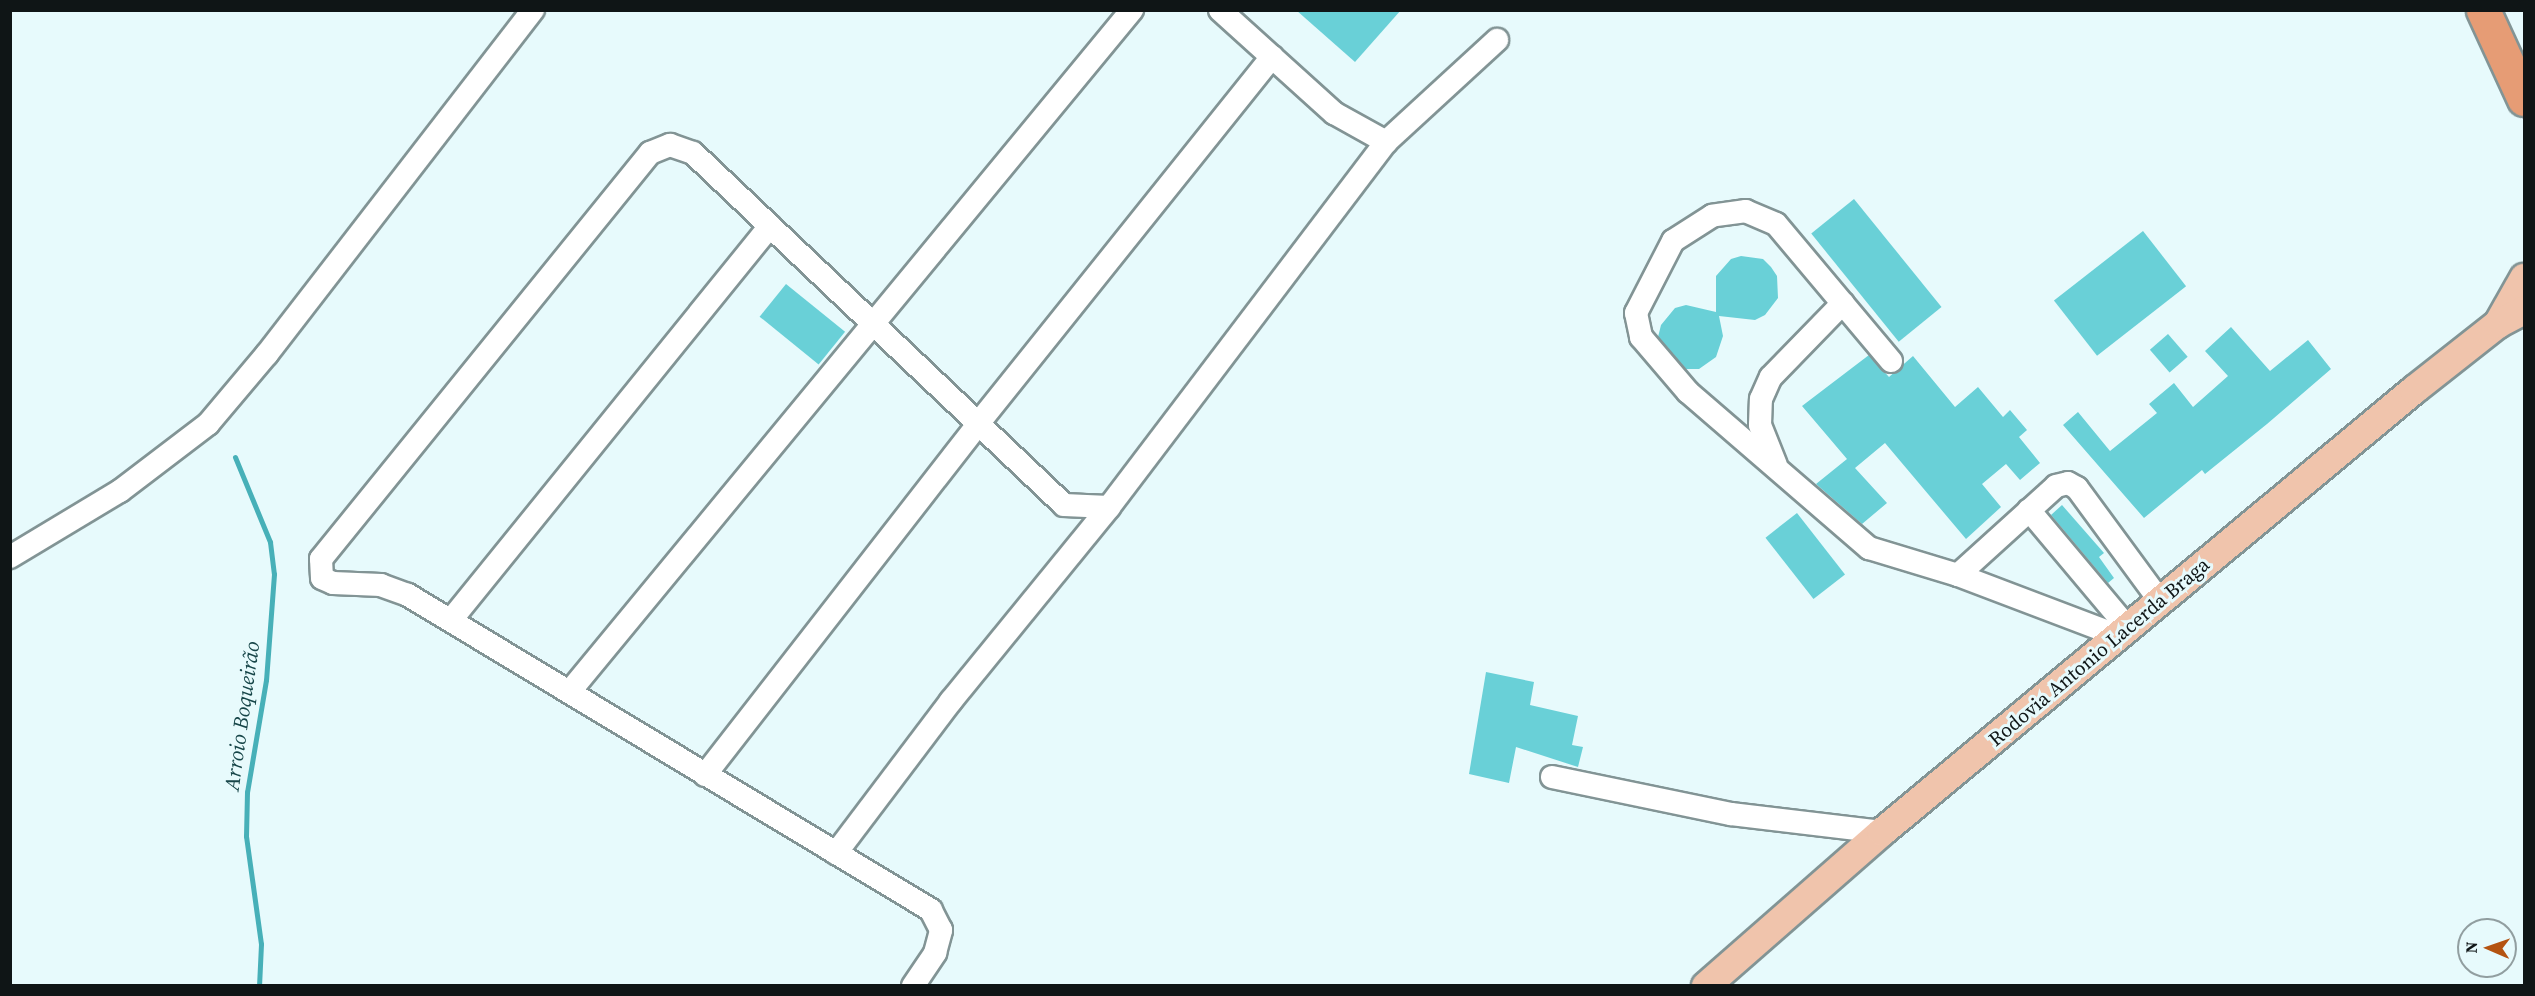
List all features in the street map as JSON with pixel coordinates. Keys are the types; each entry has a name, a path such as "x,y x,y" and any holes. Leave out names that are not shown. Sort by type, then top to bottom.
{"highway":[{"path":"2484,10 2524,53"},
{"path":"2484,10 2524,99"}],"main road":[{"name":"Rodovia Antonio Lacerda Braga","path":"2498,324 2524,278"},
{"name":"Rodovia Antonio Lacerda Braga","path":"1706,986 1882,832 2160,601 2498,324 2524,310"}],"street":[{"path":"10,557 120,491 207,424 267,354 533,10"},
{"path":"571,690 1132,10"},
{"path":"1220,10 1334,113 1386,142"},
{"path":"836,853 951,702 1109,507 1386,142 1497,40"},
{"path":"705,775 977,425 1272,57"},
{"path":"913,986 935,953 941,930 931,910 705,775 571,690 408,595 381,585 333,583 322,578 321,559 650,153 670,145 693,153 977,425 1064,505 1109,507"},
{"path":"1891,361 1776,224 1746,211 1712,216 1673,241 1641,296 1636,313 1641,337 1688,392 1869,548 1958,575 2124,632"},
{"path":"451,620 770,226"},
{"path":"1777,469 1760,425 1761,399 1770,377 1843,303"},
{"path":"1958,575 2056,486 2068,483 2077,488 2160,601"},
{"path":"2029,510 2124,632"},
{"path":"1552,777 1731,814 1882,832"}],"building":[{"path":"1296,10 1401,10 1355,62"},
{"path":"1854,199 1941,307 1899,342 1811,234"},
{"path":"2143,231 2186,286 2097,356 2054,301"},
{"path":"1741,256 1763,259 1771,267 1777,276 1778,298 1765,315 1755,320 1719,316 1723,336 1716,357 1699,369 1686,369 1658,337 1661,325 1675,308 1686,305 1716,312 1716,276 1731,259"},
{"path":"786,284 845,332 819,364 760,317"},
{"path":"2231,327 2270,371 2308,340 2331,369 2205,474 2202,470 2144,518 2063,425 2078,412 2110,451 2157,413 2149,404 2174,383 2193,407 2228,376 2205,351"},
{"path":"2168,334 2188,357 2170,372 2150,350"},
{"path":"1869,355 1889,377 1913,356 1955,407 1978,387 2003,417 2010,410 2027,430 2019,437 2040,463 2020,480 2006,464 1982,484 2001,507 1966,539 1885,443 1855,468 1887,503 1862,524 1816,484 1847,459 1802,406"},
{"path":"2062,505 2104,553 2099,557 2114,578 2108,583 2051,515"},
{"path":"1797,513 1845,574 1814,599 1765,538"},
{"path":"1486,672 1534,682 1530,705 1578,716 1572,745 1583,747 1578,767 1516,747 1509,783 1469,774"}],"waterway":[{"name":"Arroio Boqueirão","path":"235,457 270,542 274,574 266,680 247,792 246,836 261,944 259,986"}]}
